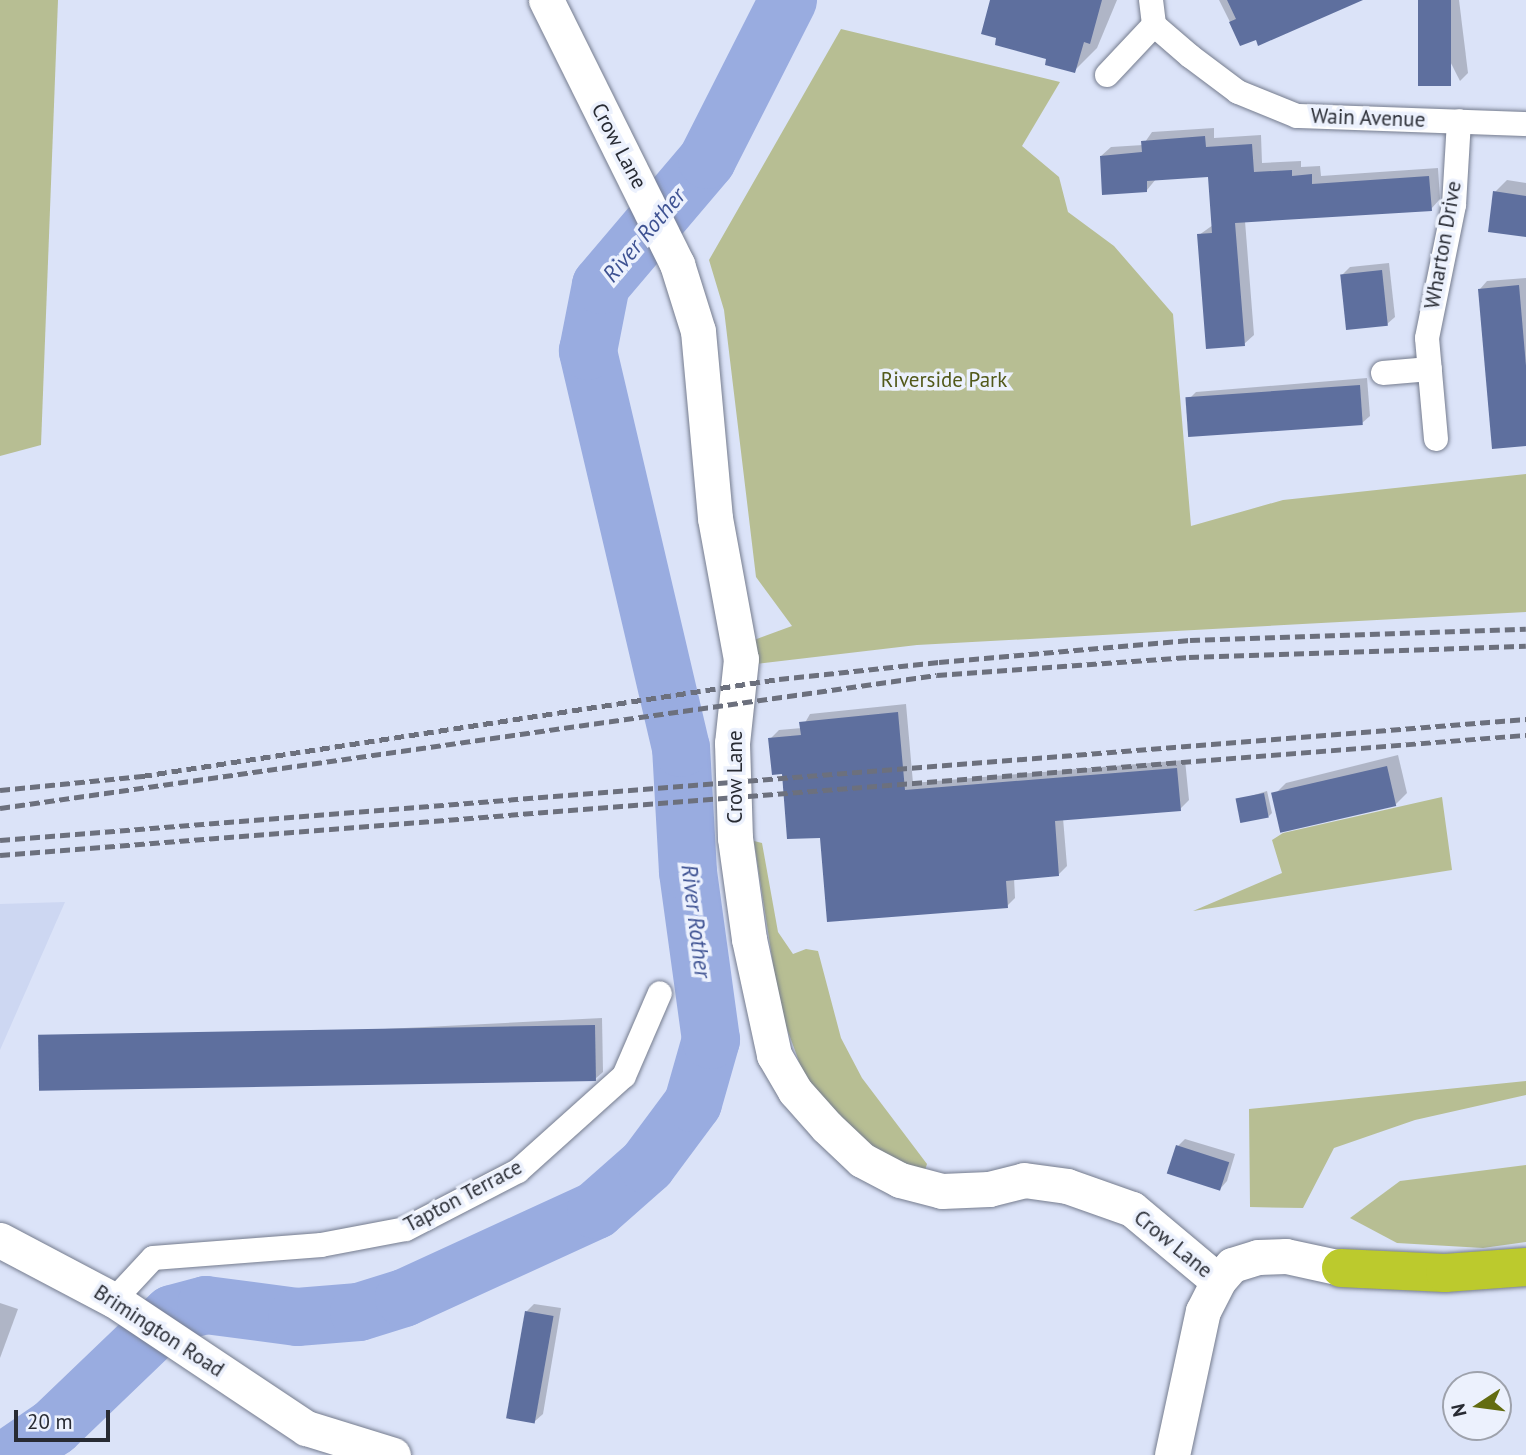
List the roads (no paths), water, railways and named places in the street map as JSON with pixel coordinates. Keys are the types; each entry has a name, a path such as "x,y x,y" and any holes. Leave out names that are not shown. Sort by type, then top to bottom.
{"highway":[{"path":"1340,1268 1445,1273 1526,1266"}],"street":[{"name":"Crow Lane","path":"546,0 573,60 635,172 677,264 698,331 715,518 741,659 732,743 735,838 749,939 774,1055 795,1091 827,1127 862,1160 900,1180 942,1191 989,1189 1024,1180 1067,1186 1132,1209 1210,1296"},
{"path":"1107,75 1154,25 1152,0"},
{"name":"Wain Avenue","path":"1154,25 1238,92 1297,116 1526,124"},
{"name":"Wharton Drive","path":"1436,439 1427,338 1454,205 1459,121"},
{"path":"1383,373 1430,369"},
{"name":"Tapton Terrace","path":"114,1300 153,1258 321,1245 406,1229 518,1171 624,1076 660,993"},
{"name":"Brimington Road","path":"0,1240 114,1300 306,1428 393,1455"},
{"path":"1172,1455 1210,1296 1232,1265 1258,1257 1286,1256 1340,1268"}],"waterway":[{"name":"River Rother","path":"13,1455 54,1427 172,1314 206,1305 297,1317 359,1312 404,1298 596,1210 647,1165 693,1103 711,1040 688,872 681,748 588,351 601,285 707,160 788,0"}],"railway":[{"path":"0,790 142,776 779,679 939,662 1190,640 1526,629"},
{"path":"0,808 937,675 1189,657 1526,646"},
{"path":"0,840 1526,719"},
{"path":"0,855 1526,735"}],"park label":[{"name":"Riverside Park","path":"944,380"}]}
